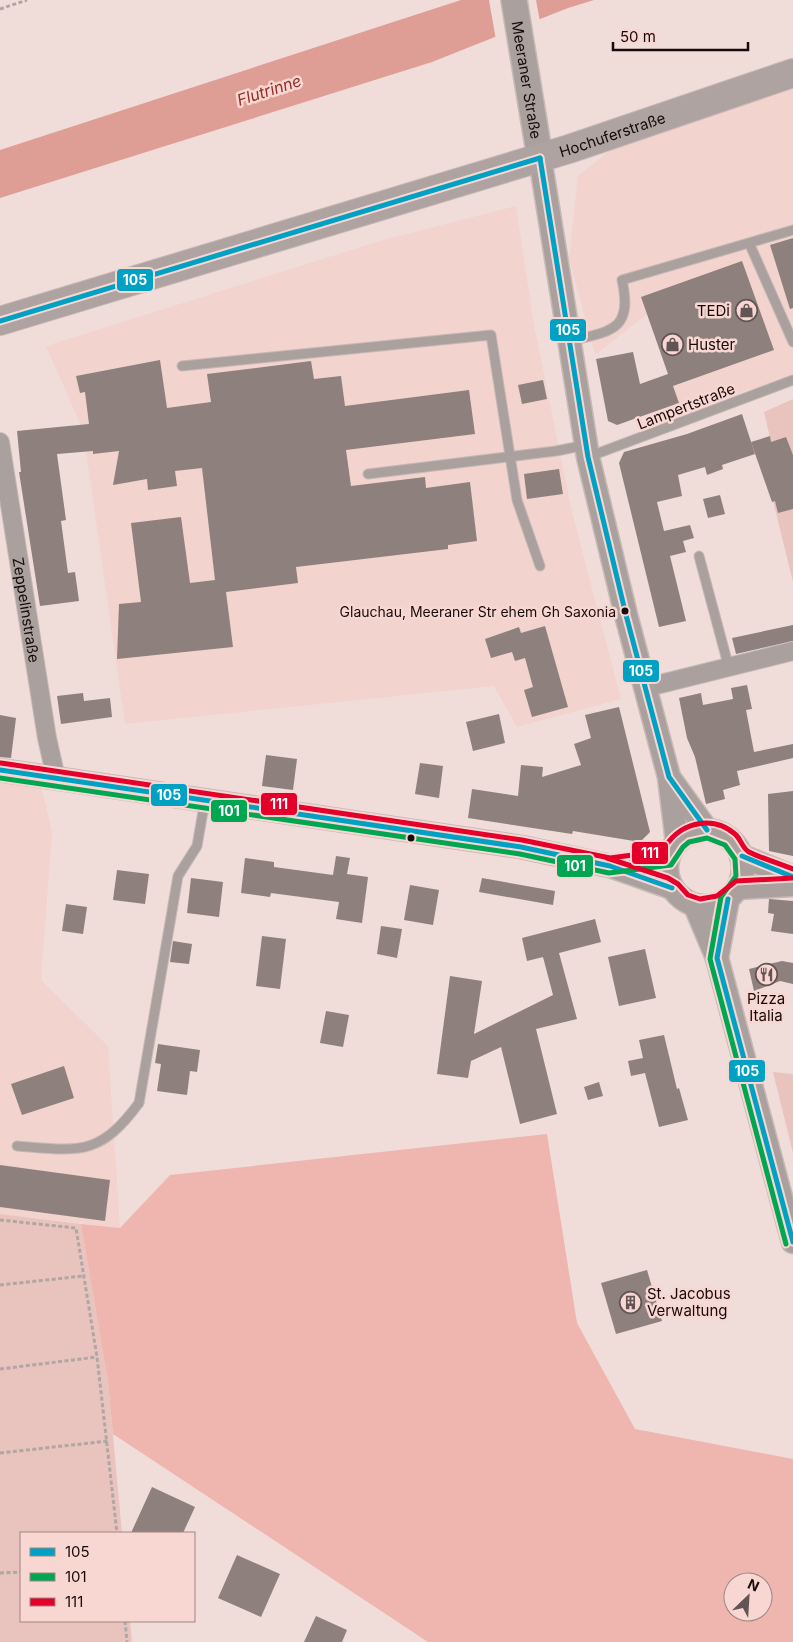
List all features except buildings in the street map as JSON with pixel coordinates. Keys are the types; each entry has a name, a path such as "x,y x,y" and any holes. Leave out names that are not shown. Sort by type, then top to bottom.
{"main road":[{"name":"Meeraner Straße","path":"514,0 540,158"},
{"name":"Hochuferstraße","path":"0,322 540,158 793,73"}],"street":[{"name":"Meeraner Straße","path":"540,158 587,451 644,688 669,776 673,850"},
{"name":"Zeppelinstraße","path":"0,442 47,738 56,778"},
{"path":"644,688 730,668 793,650"},
{"path":"0,770 521,847 610,866 672,888"},
{"name":"Meeraner Straße","path":"669,776 707,830"},
{"path":"717,958 733,894 744,867 742,856 730,839 715,831 707,830 686,835 673,850 668,878 672,888 682,900 695,906 718,905 733,894 793,885"},
{"path":"610,866 673,850"},
{"path":"742,856 793,877"},
{"path":"695,906 717,958 793,1242"}],"lane":[{"path":"570,341 609,332 623,318 626,302 622,280 793,230"},
{"path":"750,244 793,342"},
{"path":"182,366 490,335 508,456 517,500 540,566"},
{"name":"Lampertstraße","path":"368,474 508,456 587,451 793,380"},
{"path":"699,556 730,668"},
{"path":"17,1146 71,1150 104,1142 125,1122 139,1103 178,876 197,846 205,800"}],"path":[{"path":"0,9 27,0"},
{"path":"0,1220 76,1228 97,1358 117,1532"},
{"path":"0,1285 83,1276"},
{"path":"0,1369 97,1358"},
{"path":"0,1453 108,1441"},
{"path":"0,1573 20,1572"},
{"path":"125,1622 126,1642"}],"shaded area":[{"path":"793,86 793,378 681,409 647,314 595,355 569,258 578,176 619,143"},
{"path":"516,206 534,325 572,512 621,699 517,727 494,686 125,724 83,430 46,346 383,240"},
{"path":"793,399 793,582 766,472 771,442 764,412"},
{"path":"0,770 38,775 52,832 41,980 108,1046 120,1228 0,1214"},
{"path":"773,1072 793,1074 793,1153"},
{"path":"547,1134 577,1323 635,1429 793,1459 793,1642 428,1642 113,1434 108,1382 81,1224 120,1228 170,1175"},
{"path":"0,1214 81,1224 108,1382 122,1532 20,1532 20,1622 130,1622 132,1642 0,1642"}],"water":[{"name":"Flutrinne","path":"461,0 594,0 568,8 432,62 0,198 0,150"}],"pier":[{"path":"489,0 536,0 540,22 496,40"}],"transit line":[{"name":"105","path":"540,158 588,457 626,615 669,777 707,830"},
{"name":"105","path":"0,321 540,158"},
{"name":"111","path":"1,763 522,840 610,858 663,851 676,834 685,828 695,824 715,824 735,834 749,852 793,869"},
{"name":"105","path":"0,770 521,847 610,866 672,888"},
{"name":"101","path":"0,778 520,854 609,873 671,865 683,847 689,842 707,838 725,845 735,859 736,876 721,897 710,959 786,1244"},
{"name":"105","path":"742,856 793,877"},
{"name":"111","path":"607,858 668,878 678,884 688,895 700,899 717,896 736,881 793,878"},
{"name":"105","path":"728,899 717,958 793,1242"}],"place":[{"name":"TEDi","path":"746,310"},
{"name":"Huster","path":"672,344"},
{"name":"Glauchau, Meeraner Str ehem Gh Saxonia","path":"625,611"},
{"name":"Pizza Italia","path":"766,975"},
{"name":"St. Jacobus Verwaltung","path":"631,1302"}]}
